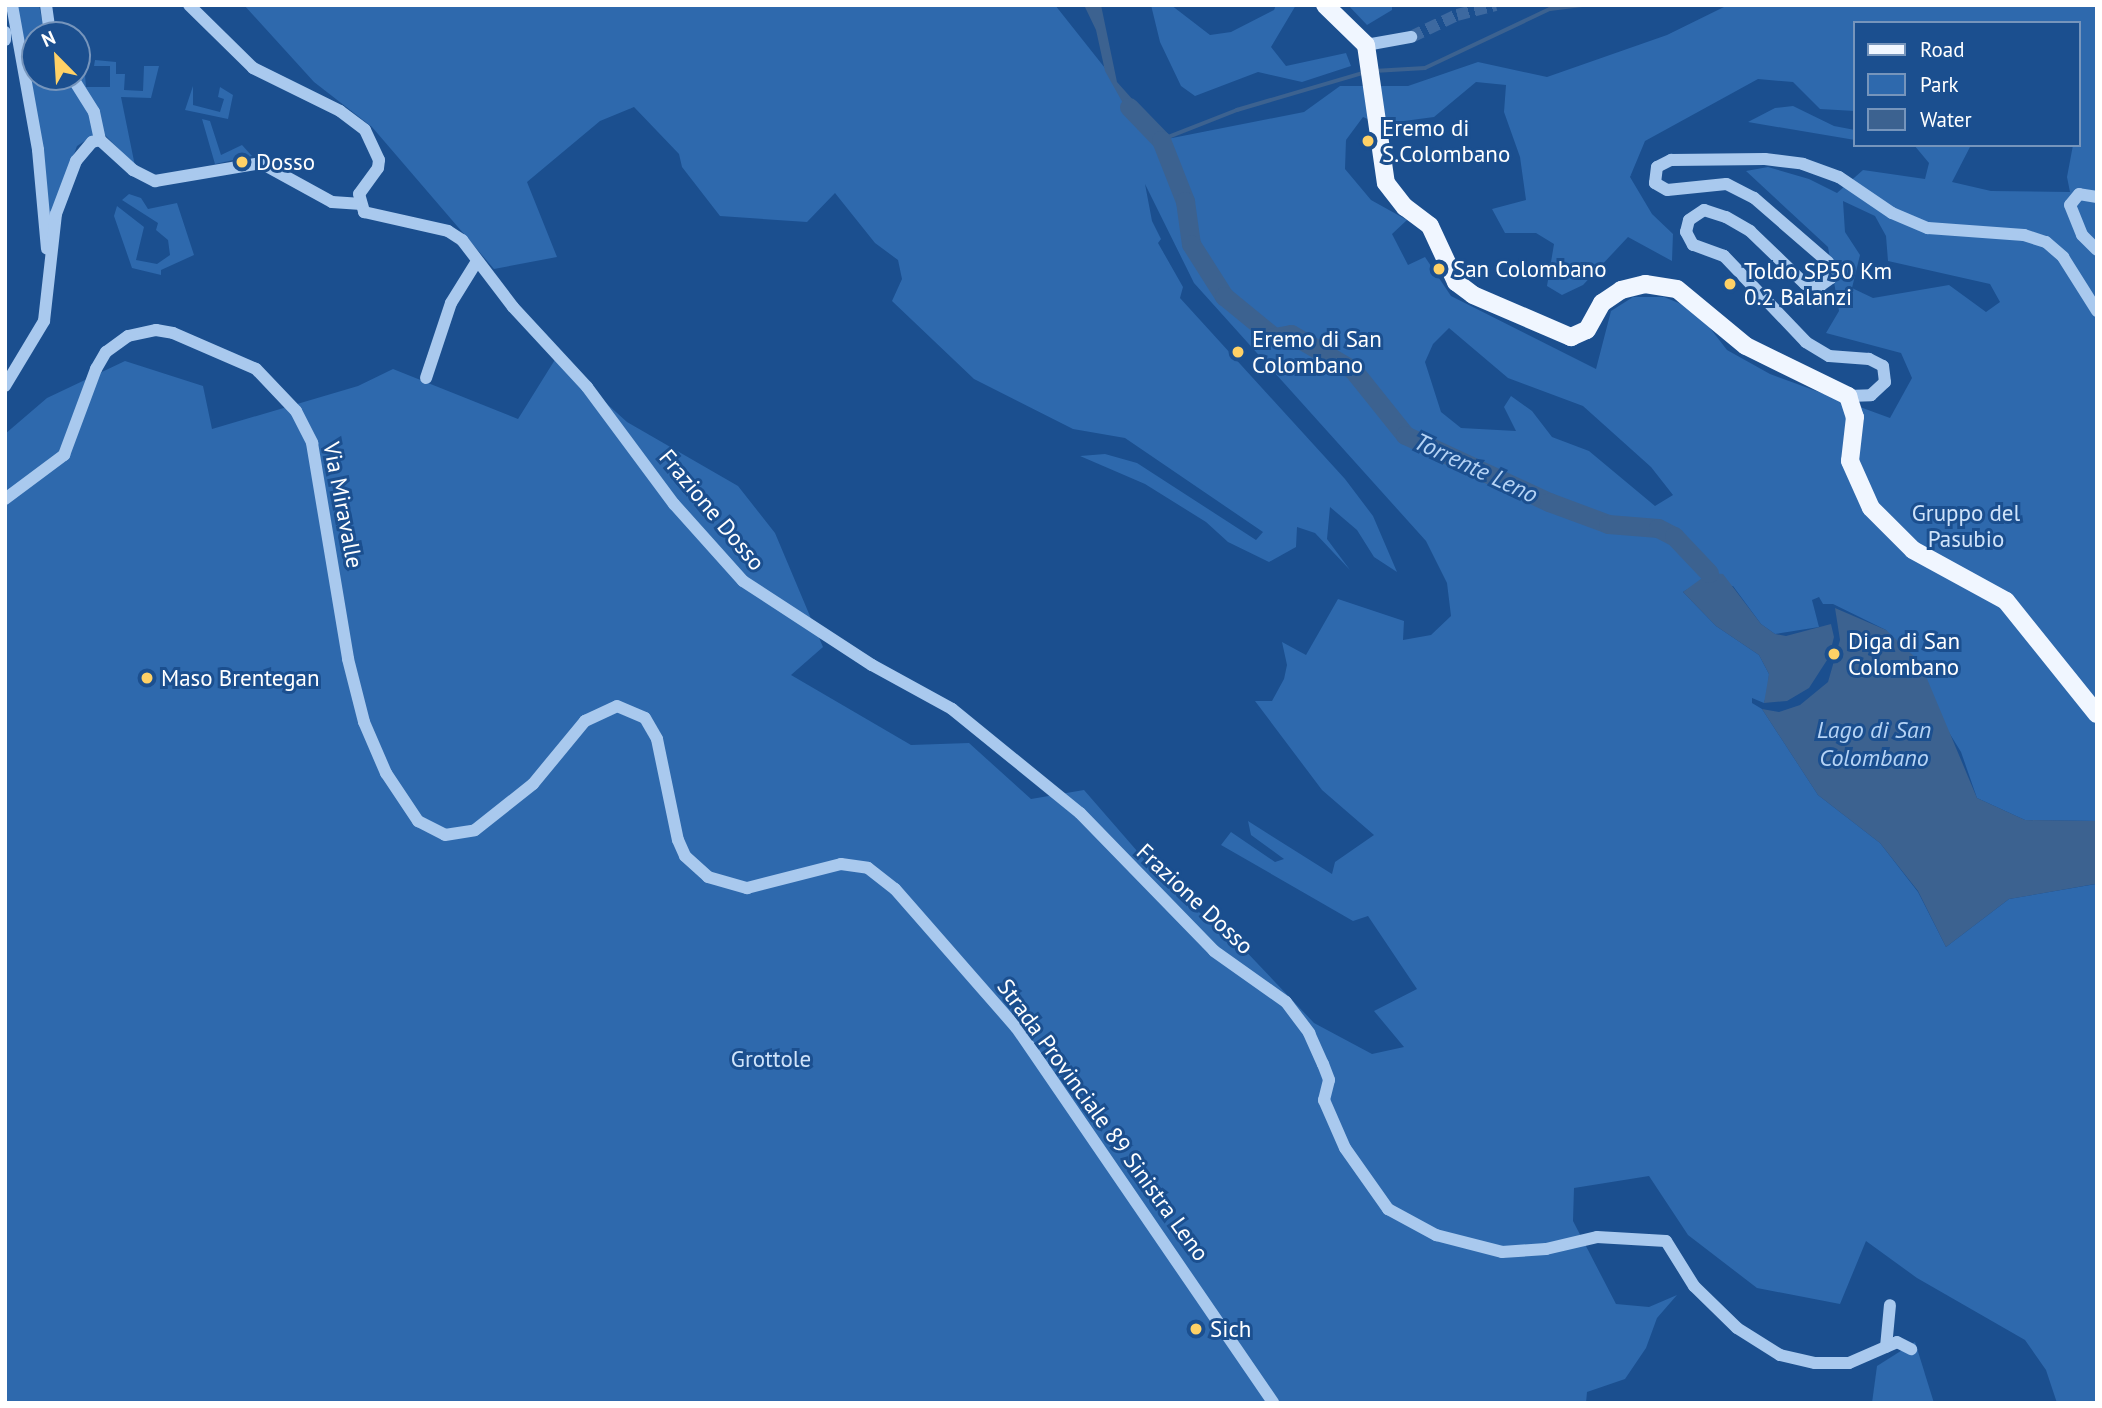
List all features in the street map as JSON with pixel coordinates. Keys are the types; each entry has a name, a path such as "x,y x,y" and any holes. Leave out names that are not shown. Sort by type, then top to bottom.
{"main road":[{"path":"1325,5 1367,50 1386,183 1405,207 1430,226 1456,282 1473,295 1571,337 1587,330 1602,303 1621,290 1645,284 1677,289 1745,346 1849,396 1855,417 1850,461 1871,508 1913,550 2006,601 2097,713"}],"street":[{"path":"12,5 38,150 47,255 53,266"},
{"path":"189,5 253,68 340,111 365,130 376,150 378,168 359,194 358,204"},
{"path":"5,33 5,40"},
{"path":"1367,50 1411,37"},
{"path":"81,91 94,112 100,140 133,170 155,181 258,163 284,172 332,202 358,204 373,217 457,235 478,263 451,303 426,378"},
{"path":"5,386 44,321 53,266 56,214 84,148 100,140"},
{"path":"1849,396 1871,395 1885,382 1884,366 1869,359 1829,356 1806,342 1724,256 1693,244 1686,233 1689,219 1704,210 1726,217 1750,231 1805,284 1821,285 1831,278 1828,262 1754,198 1726,184 1667,190 1655,183 1657,167 1671,160 1765,159 1803,164 1839,177 1892,213 1928,228 2024,235 2046,242 2063,257 2097,311"},
{"path":"2097,197 2080,194 2070,205 2082,235 2097,250"},
{"name":"Frazione Dosso","path":"478,263 513,307 564,358 674,504 743,581 872,665 952,709 966,724 1063,798 1214,951 1286,1002 1309,1033 1323,1064 1329,1080 1324,1100 1345,1148 1388,1209 1445,1238 1502,1252 1546,1249 1597,1237 1666,1241 1695,1286 1737,1328 1780,1355 1815,1363 1849,1363 1897,1342 1911,1349"},
{"name":"Via Miravalle","path":"5,499 64,455 96,369 106,352 128,336 156,330 173,333 256,369 296,411 312,443 348,659 364,722"},
{"name":"Strada Provinciale 89 Sinistra Leno","path":"364,722 386,773 418,821 435,833 459,836 475,830 515,802 585,721 617,706 645,718 657,739 678,840 685,856 708,877 747,888 842,864 868,868 895,889 1016,1027 1273,1403"},
{"path":"1886,1347 1890,1304"}],"green space":[{"path":"15,5 39,5 42,21 21,21 21,42"},
{"path":"244,5 1055,5 1162,140 1304,112 1340,86 1408,86 1478,62 1547,77 1667,35 1728,5 2097,5 2097,821 2025,820 1977,798 1961,752 1886,630 1833,604 1823,604 1819,597 1812,600 1819,627 1775,634 1761,624 1733,586 1696,584 1683,592 1716,626 1759,655 1769,674 1768,690 1764,703 1752,698 1752,703 1762,709 1818,795 1880,843 1918,892 1946,947 2009,899 2096,884 2097,1403 2057,1403 2046,1370 2025,1340 1917,1278 1866,1241 1840,1304 1757,1288 1688,1235 1649,1176 1574,1188 1573,1221 1616,1304 1649,1307 1677,1295 1657,1318 1646,1348 1625,1379 1587,1392 1586,1403 5,1403 5,434 47,398 125,361 203,386 212,429 358,386 393,369 518,419 556,358 627,422 738,486 775,533 823,647 791,675 911,745 969,743 1031,799 1084,790 1171,890 1238,943 1314,1023 1372,1054 1404,1047 1374,1011 1417,989 1368,916 1353,921 1221,845 1231,832 1275,862 1284,859 1251,835 1248,821 1332,874 1335,862 1374,835 1322,790 1255,701 1272,701 1284,679 1287,665 1282,642 1306,655 1338,599 1404,621 1403,640 1431,635 1451,616 1447,583 1426,541 1194,283 1145,184 1152,221 1161,239 1158,243 1183,287 1180,298 1345,479 1373,516 1397,572 1374,557 1357,530 1330,507 1327,539 1350,570 1315,533 1297,527 1296,547 1269,562 1228,542 1206,522 1145,484 1080,456 1105,454 1137,463 1256,540 1263,532 1125,438 1073,429 974,379 892,301 902,279 898,260 875,243 835,193 807,222 720,216 682,167 679,154 634,107 600,121 527,182 557,257 494,269 372,127 314,82","holes":["1854,21 2081,21 2081,147 2073,147 2067,177 2070,192 1991,191 1952,182 1970,147 1916,147 1929,163 1925,179 1863,170 1837,193 1809,179 1768,167 1746,171 1828,247 1839,311 1826,333 1901,353 1912,378 1890,418 1770,374 1727,350 1696,310 1664,297 1633,297 1611,311 1596,369 1451,296 1425,257 1408,265 1392,234 1407,220 1371,200 1345,169 1346,140 1363,117 1391,129 1404,121 1434,117 1476,82 1506,85 1504,112 1520,157 1526,200 1492,209 1505,233 1536,233 1554,244 1547,286 1562,295 1583,285 1628,237 1672,261 1673,234 1652,214 1630,177 1645,141 1758,79 1793,82 1820,109 1854,111","1843,201 1875,216 1886,236 1888,261 1990,284 2000,302 1986,312 1949,285 1873,298 1852,288 1860,255 1845,232","1449,328 1508,378 1583,406 1651,467 1673,495 1655,506 1589,451 1552,437 1532,411 1511,396 1504,407 1516,431 1461,428 1441,412 1425,362 1433,344"]},
{"path":"1151,5 1171,5 1210,35 1231,32 1274,10 1276,5 1296,5 1271,47 1286,66 1346,53 1351,66 1302,82 1258,72 1195,96 1181,86 1160,42"},
{"path":"1348,5 1392,5 1392,10 1367,25"},
{"path":"95,60 116,62 116,74 125,74 124,90 143,91 144,66 159,66 151,98 121,97 135,166 104,134 84,91 91,91 91,87 110,87 110,66 94,66"},
{"path":"193,86 193,105 220,112 224,99 218,97 220,87 233,95 228,119 185,110"},
{"path":"29,91 75,91 89,111 94,135 77,146 50,220"},
{"path":"1793,106 1834,126 1854,130 1854,140 1748,122 1775,108"},
{"path":"202,119 210,121 221,155 242,145 252,156 215,164"},
{"path":"129,194 141,198 148,209 177,203 194,255 161,270 161,275 132,268 114,216 117,206 144,227 136,260 157,264 170,255 168,240 156,230 158,223 122,200"},
{"path":"1915,1342 1934,1403 1872,1403 1877,1366"}],"water":[{"path":"1084,5 1101,5 1117,82 1151,120 1138,130 1105,71 1096,30"},
{"path":"1709,573 1723,574 1761,624 1775,634 1786,636 1831,624 1834,637 1829,657 1809,688 1787,701 1764,703 1769,674 1759,655 1716,626 1683,592"},
{"name":"Lago di San Colombano","path":"1835,608 1886,630 1920,662 1977,798 2025,820 2097,821 2097,895 2095,884 2009,899 1946,947 1918,891 1880,843 1818,795 1762,709 1779,712 1800,705 1828,682 1840,640"}],"waterway":[{"path":"1374,71 1425,68 1550,9 1582,5"},
{"path":"1161,140 1237,110 1363,73"},
{"name":"Torrente Leno","path":"1129,107 1161,140 1185,201 1191,244 1224,296 1274,337 1291,334 1353,370 1405,435 1549,502 1608,524 1658,528 1674,536 1709,573"}],"tunnel":[{"path":"1411,37 1457,15 1496,5"}],"place":[{"name":"Eremo di S.Colombano","path":"1368,141"},
{"name":"Dosso","path":"242,162"},
{"name":"San Colombano","path":"1439,269"},
{"name":"Toldo SP50 Km 0.2 Balanzi","path":"1730,284"},
{"name":"Eremo di San Colombano","path":"1238,352"},
{"name":"Diga di San Colombano","path":"1834,654"},
{"name":"Maso Brentegan","path":"147,678"},
{"name":"Sich","path":"1196,1329"}],"park label":[{"name":"Gruppo del Pasubio","path":"1966,526"},
{"name":"Grottole","path":"771,1059"}]}
